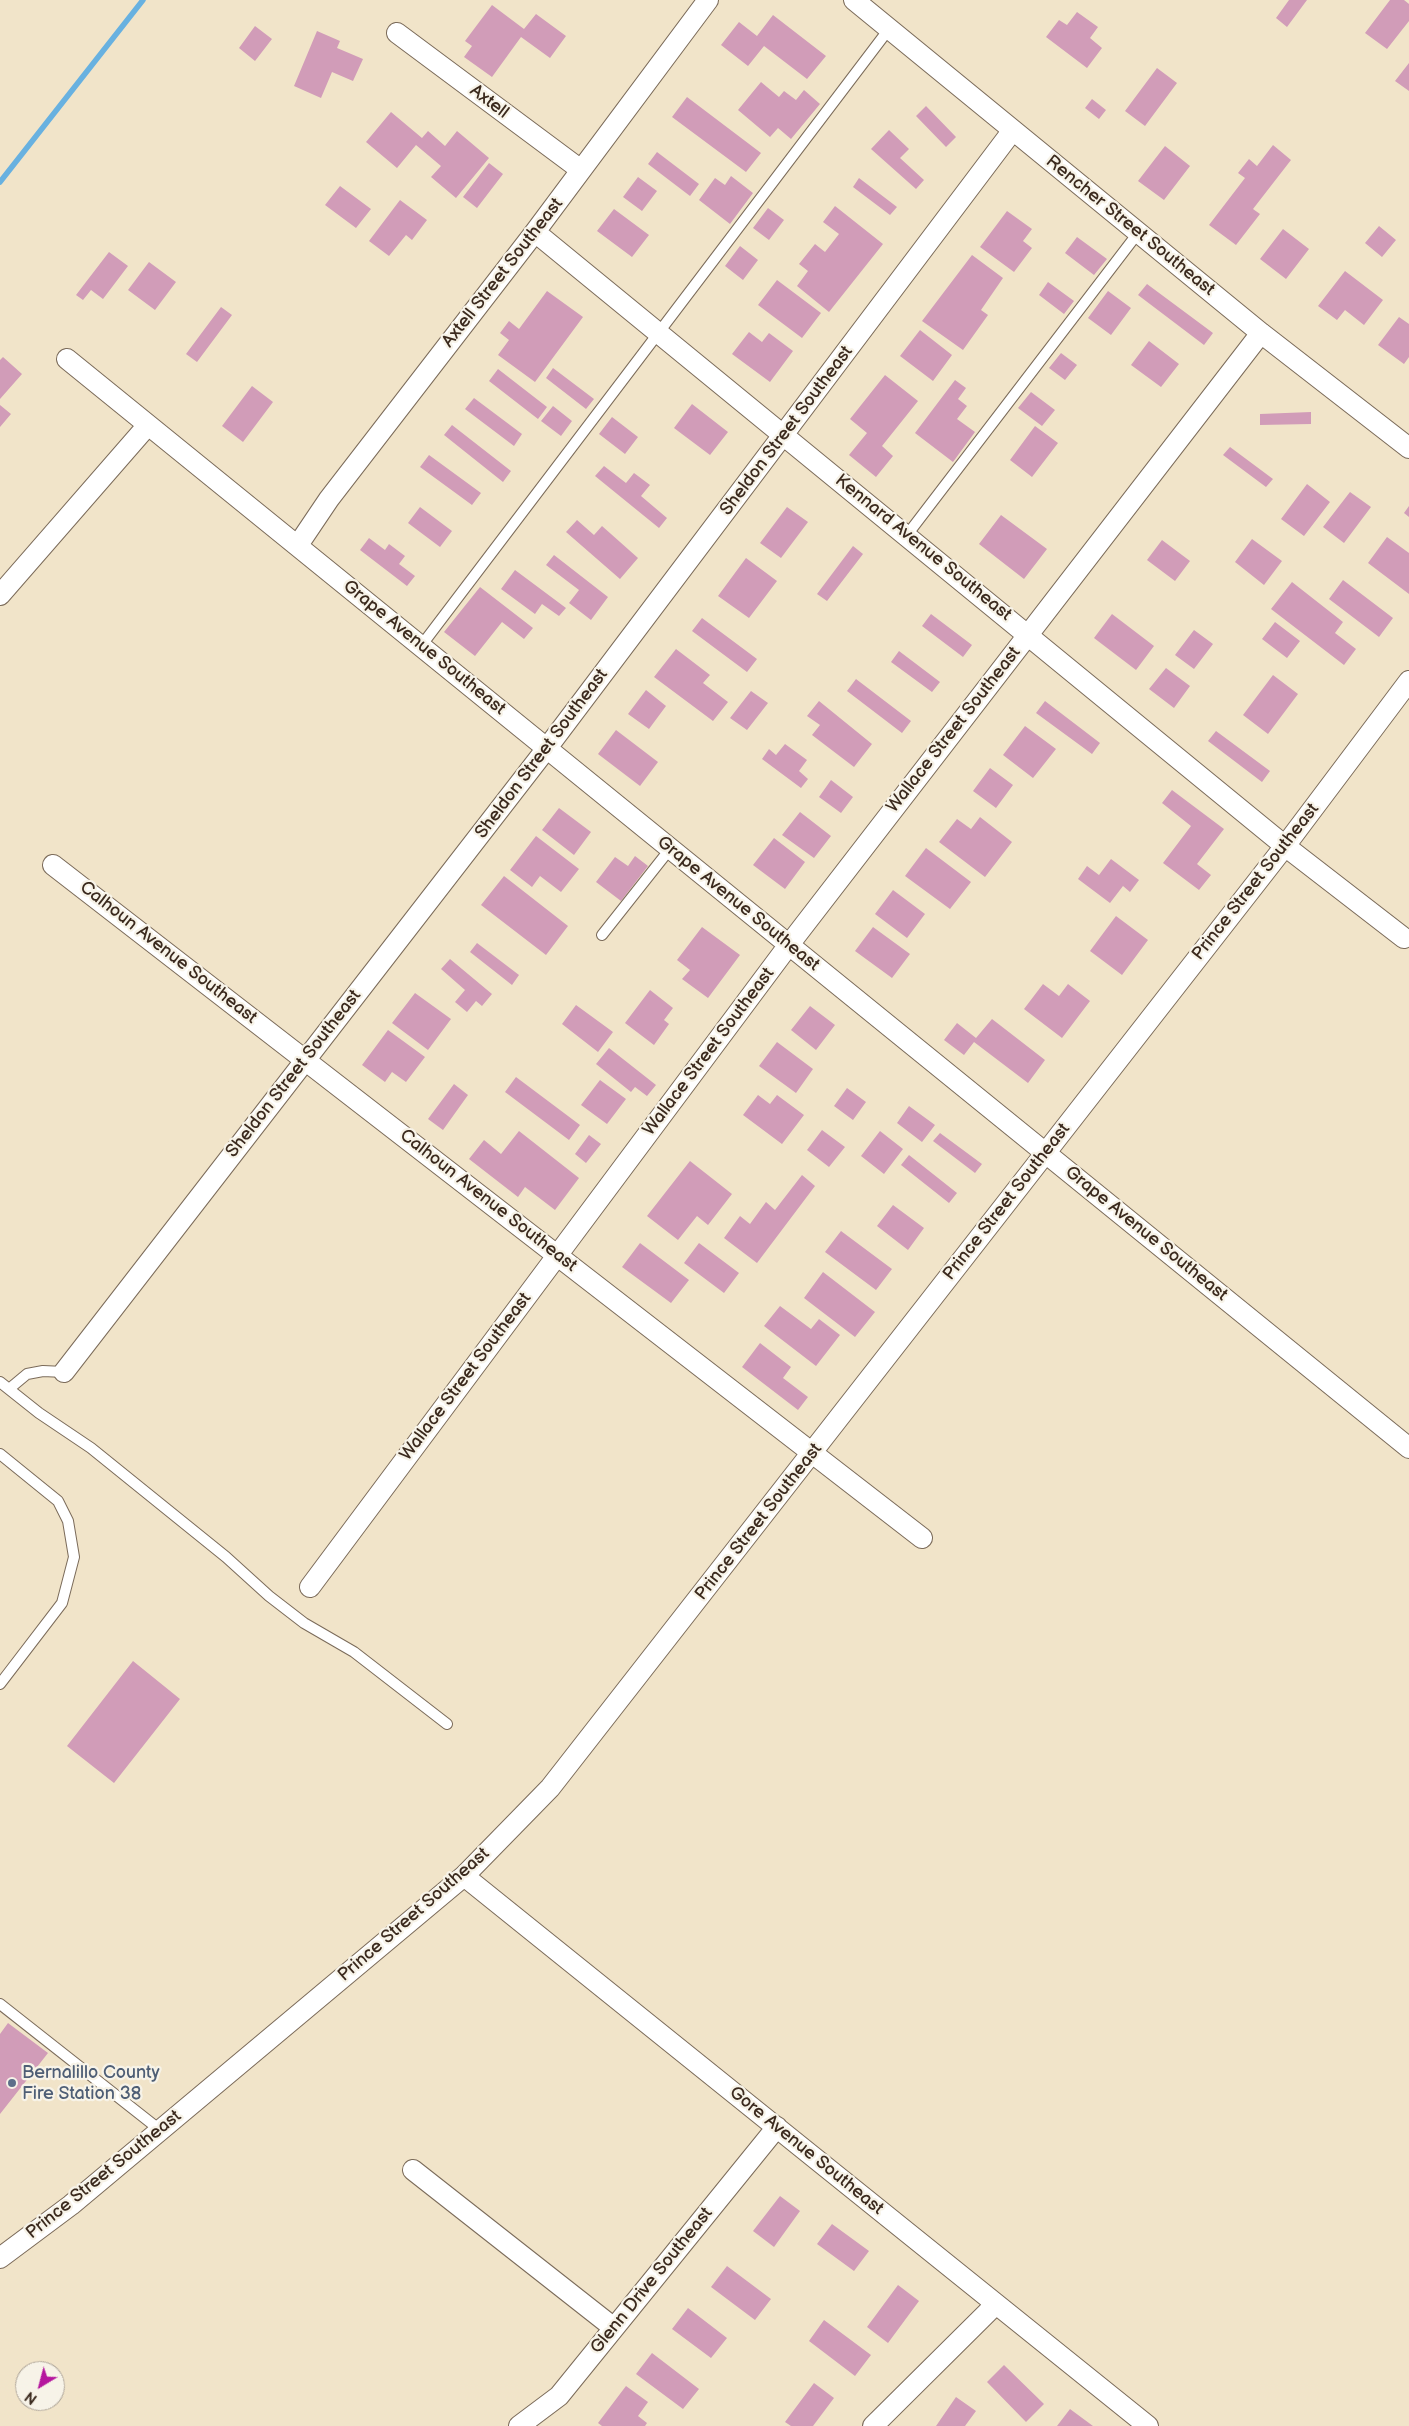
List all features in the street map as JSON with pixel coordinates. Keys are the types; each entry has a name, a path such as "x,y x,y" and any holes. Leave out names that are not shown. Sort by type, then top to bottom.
{"street":[{"name":"Rencher Street Southeast","path":"854,0 1260,332 1409,448"},
{"name":"Axtell Street Southeast","path":"298,546 328,499 535,232 703,2"},
{"name":"Axtell","path":"397,33 581,170"},
{"name":"Sheldon Street Southeast","path":"64,1372 547,748 1013,130"},
{"name":"Kennard Avenue Southeast","path":"535,232 785,434 1285,846 1404,938"},
{"name":"Wallace Street Southeast","path":"310,1586 788,946 1260,332"},
{"name":"Grape Avenue Southeast","path":"66,359 1409,1448"},
{"path":"0,595 148,425"},
{"name":"Prince Street Southeast","path":"0,2258 71,2206 464,1876 528,1812 569,1765 812,1455 1045,1152 1285,846 1409,681"},
{"name":"Calhoun Avenue Southeast","path":"53,865 306,1059 812,1455 922,1538"},
{"name":"Gore Avenue Southeast","path":"464,1876 1148,2426"},
{"name":"Glenn Drive Southeast","path":"519,2426 559,2396 777,2127"},
{"path":"414,2170 614,2328"},
{"path":"872,2426 996,2304"}],"lane":[{"path":"422,646 889,29"},
{"path":"907,535 1138,233"},
{"path":"602,935 670,848"},
{"path":"9,1389 28,1374 43,1371 64,1372"},
{"path":"0,1382 39,1413 92,1448 304,1623 354,1652 447,1724"},
{"path":"0,1454 58,1501 68,1521 74,1558 62,1603 0,1684"},
{"path":"0,2004 160,2130"}],"building":[{"path":"1289,0 1307,0 1287,27 1276,18"},
{"path":"1390,0 1404,0 1409,4 1409,21 1387,49 1365,33"},
{"path":"492,5 524,29 536,14 566,36 550,58 521,37 492,77 464,57 472,46 465,41"},
{"path":"1077,12 1098,27 1090,38 1102,48 1087,68 1046,37 1059,20 1067,25"},
{"path":"773,15 826,56 807,79 764,46 748,66 721,45 739,22 757,36"},
{"path":"255,26 272,39 255,61 239,48"},
{"path":"317,31 340,41 337,48 363,59 353,81 332,72 321,98 294,86"},
{"path":"1409,63 1409,91 1395,81"},
{"path":"1157,68 1177,83 1145,126 1125,111"},
{"path":"761,82 779,97 784,91 796,100 804,90 820,104 791,139 778,128 770,137 738,110"},
{"path":"687,97 761,153 746,172 672,117"},
{"path":"1092,99 1106,110 1099,119 1085,108"},
{"path":"926,106 956,137 946,147 916,116"},
{"path":"391,112 422,138 428,131 445,146 457,131 489,158 456,198 431,177 441,166 416,145 397,168 366,142"},
{"path":"889,130 909,149 900,158 924,180 916,189 871,149"},
{"path":"1273,145 1291,160 1253,209 1260,214 1236,245 1209,225 1245,178 1238,173 1249,159 1257,166"},
{"path":"1165,146 1190,166 1164,200 1138,181"},
{"path":"657,152 699,184 690,196 648,164"},
{"path":"489,163 503,174 477,208 463,197"},
{"path":"731,176 753,193 730,224 699,200 715,178 725,185"},
{"path":"638,177 657,191 642,211 623,197"},
{"path":"859,178 897,207 890,215 853,187"},
{"path":"340,186 371,209 356,228 325,205"},
{"path":"400,200 427,220 412,240 406,235 389,256 369,241"},
{"path":"835,206 883,244 829,312 797,286 808,271 799,264 815,244 825,252 839,234 823,222"},
{"path":"768,208 784,220 769,240 753,228"},
{"path":"614,209 649,235 632,257 597,231"},
{"path":"1007,211 1032,229 1023,241 1032,248 1014,272 980,247"},
{"path":"1379,226 1396,240 1382,257 1365,243"},
{"path":"1283,229 1309,249 1286,279 1260,259"},
{"path":"1077,237 1107,259 1094,275 1065,253"},
{"path":"740,246 758,260 743,280 725,266"},
{"path":"109,252 128,266 103,299 91,290 83,300 76,295"},
{"path":"972,255 1003,278 981,310 988,315 963,350 922,321"},
{"path":"149,262 176,282 155,310 128,290"},
{"path":"1345,271 1383,300 1364,325 1345,310 1337,320 1318,306"},
{"path":"777,280 821,313 802,338 758,305"},
{"path":"1048,282 1074,301 1064,314 1039,295"},
{"path":"1147,284 1213,333 1204,345 1138,295"},
{"path":"547,291 583,317 535,382 498,355 509,340 500,333 509,321 519,329"},
{"path":"1108,291 1131,308 1111,335 1088,318"},
{"path":"221,307 232,315 197,362 186,354"},
{"path":"1399,317 1409,324 1409,357 1404,364 1378,345"},
{"path":"920,330 952,355 933,381 900,356"},
{"path":"749,332 762,342 769,333 793,351 770,382 732,354"},
{"path":"1149,341 1179,364 1161,387 1131,365"},
{"path":"1061,353 1077,365 1065,380 1049,368"},
{"path":"3,357 22,374 0,399 0,360"},
{"path":"553,368 594,399 586,409 546,378"},
{"path":"498,369 547,407 538,419 489,381"},
{"path":"885,375 918,401 882,446 893,456 876,477 849,455 867,433 850,419"},
{"path":"955,380 966,388 958,399 967,406 957,419 975,432 953,462 915,433"},
{"path":"252,386 273,402 243,442 222,426"},
{"path":"1031,392 1055,410 1042,426 1018,408"},
{"path":"474,398 522,434 514,446 465,409"},
{"path":"692,404 728,432 710,455 674,428"},
{"path":"0,405 11,414 0,427"},
{"path":"553,406 572,421 561,436 541,421"},
{"path":"1311,412 1311,424 1260,425 1260,414"},
{"path":"612,417 638,437 625,454 599,434"},
{"path":"452,425 511,471 503,482 444,435"},
{"path":"1035,426 1058,443 1032,477 1010,460"},
{"path":"1230,447 1273,479 1266,487 1223,455"},
{"path":"429,455 481,493 472,505 420,467"},
{"path":"604,466 626,483 634,473 650,485 641,496 667,518 659,528 595,476"},
{"path":"1307,484 1330,502 1304,536 1281,519"},
{"path":"1350,492 1371,507 1344,543 1323,527"},
{"path":"1409,506 1409,517 1404,513"},
{"path":"420,507 452,531 440,547 408,523"},
{"path":"787,507 808,522 781,558 760,543"},
{"path":"1001,515 1047,549 1024,579 979,544"},
{"path":"577,520 594,535 602,526 638,558 620,579 566,532"},
{"path":"1387,537 1409,553 1409,594 1368,563"},
{"path":"369,538 385,550 389,544 405,556 399,564 415,576 407,586 360,550"},
{"path":"1252,539 1282,561 1264,585 1235,562"},
{"path":"1162,540 1190,561 1175,581 1147,560"},
{"path":"853,546 863,554 827,601 817,594"},
{"path":"554,555 608,597 591,620 569,603 579,590 546,565"},
{"path":"746,558 777,581 749,618 718,596"},
{"path":"515,570 566,608 559,616 542,604 535,614 501,589"},
{"path":"1343,580 1393,618 1379,637 1329,599"},
{"path":"1292,582 1343,622 1335,633 1356,649 1344,665 1271,609"},
{"path":"480,587 533,628 524,639 502,622 475,656 444,632"},
{"path":"931,614 972,645 963,657 922,626"},
{"path":"1112,614 1154,646 1136,670 1094,638"},
{"path":"702,618 757,659 747,672 692,631"},
{"path":"1275,622 1300,641 1287,658 1262,639"},
{"path":"1194,630 1213,644 1194,669 1175,655"},
{"path":"676,649 710,675 703,683 728,702 713,721 654,677"},
{"path":"899,651 940,682 932,692 891,662"},
{"path":"1166,668 1190,686 1174,708 1149,689"},
{"path":"1273,675 1298,694 1268,734 1243,715"},
{"path":"856,679 911,721 902,733 847,691"},
{"path":"646,690 666,706 649,729 628,714"},
{"path":"751,691 768,703 747,730 730,718"},
{"path":"819,701 872,744 854,767 812,735 820,725 807,716"},
{"path":"1045,701 1100,743 1092,754 1036,713"},
{"path":"1025,726 1056,749 1033,778 1003,755"},
{"path":"616,730 658,762 640,786 598,754"},
{"path":"1216,731 1270,771 1262,782 1208,741"},
{"path":"785,744 807,760 799,771 808,779 801,788 762,759 769,749 776,755"},
{"path":"990,768 1013,785 996,808 973,791"},
{"path":"831,780 853,797 841,813 819,797"},
{"path":"1172,790 1224,829 1197,864 1211,875 1199,890 1163,863 1191,826 1162,803"},
{"path":"559,808 591,832 574,855 542,830"},
{"path":"800,812 831,836 814,858 782,835"},
{"path":"980,817 1012,842 985,877 939,842 957,819 971,829"},
{"path":"536,836 579,869 561,892 540,876 532,887 510,870"},
{"path":"774,838 805,862 785,889 753,865"},
{"path":"926,848 971,882 950,909 905,876"},
{"path":"635,856 648,866 621,901 596,882 615,857 628,866"},
{"path":"1111,859 1139,880 1130,892 1123,886 1110,903 1078,879 1087,866 1099,875"},
{"path":"504,876 568,926 546,955 481,905"},
{"path":"893,890 925,914 907,938 875,914"},
{"path":"1116,916 1148,940 1122,975 1090,951"},
{"path":"702,927 740,955 708,998 682,979 690,970 677,960"},
{"path":"873,927 910,954 892,978 855,951"},
{"path":"477,943 519,975 512,985 470,952"},
{"path":"450,959 492,994 482,1006 476,1001 467,1012 455,1002 465,990 441,969"},
{"path":"1043,984 1059,996 1068,984 1090,1001 1062,1038 1024,1009"},
{"path":"650,990 673,1008 664,1020 669,1024 654,1045 625,1023"},
{"path":"415,993 451,1019 428,1050 392,1023"},
{"path":"576,1005 613,1032 598,1052 562,1024"},
{"path":"810,1006 835,1025 816,1050 791,1030"},
{"path":"992,1019 1045,1060 1028,1083 974,1042 964,1055 944,1040 957,1023 976,1038"},
{"path":"388,1030 425,1057 406,1082 392,1072 385,1082 362,1065"},
{"path":"777,1042 813,1069 796,1093 759,1066"},
{"path":"609,1048 656,1085 647,1096 635,1087 631,1092 596,1064"},
{"path":"516,1077 580,1125 569,1140 505,1092"},
{"path":"600,1080 626,1099 607,1124 581,1105"},
{"path":"454,1084 468,1095 443,1130 428,1119"},
{"path":"847,1088 866,1102 853,1120 834,1106"},
{"path":"758,1095 770,1104 777,1095 804,1115 782,1144 743,1115"},
{"path":"909,1106 935,1125 922,1142 897,1123"},
{"path":"822,1130 845,1147 829,1167 807,1150"},
{"path":"519,1131 579,1178 555,1210 525,1187 518,1197 469,1159 484,1140 501,1154"},
{"path":"880,1131 903,1149 884,1174 861,1156"},
{"path":"940,1133 982,1164 975,1173 933,1141"},
{"path":"589,1135 601,1144 586,1163 575,1154"},
{"path":"909,1155 957,1193 949,1203 901,1165"},
{"path":"690,1161 732,1194 708,1225 697,1216 678,1240 647,1216"},
{"path":"802,1175 815,1186 757,1263 724,1238 740,1216 750,1224 766,1202 775,1210"},
{"path":"893,1205 924,1228 908,1250 877,1226"},
{"path":"841,1231 892,1269 876,1290 825,1252"},
{"path":"640,1243 689,1280 671,1303 622,1267"},
{"path":"699,1243 739,1273 724,1293 684,1263"},
{"path":"823,1272 875,1312 855,1337 804,1298"},
{"path":"780,1306 811,1329 819,1319 840,1335 816,1366 764,1326"},
{"path":"760,1343 791,1367 783,1378 808,1397 798,1410 742,1367"},
{"path":"133,1661 180,1699 114,1783 67,1746"},
{"name":"Bernalillo County Fire Station 38","path":"8,2023 48,2053 0,2114 0,2034"},
{"path":"780,2196 800,2211 774,2247 753,2231"},
{"path":"832,2224 869,2251 854,2271 817,2244"},
{"path":"727,2266 771,2299 755,2320 711,2287"},
{"path":"898,2285 919,2301 888,2343 867,2327"},
{"path":"688,2308 727,2338 711,2358 672,2329"},
{"path":"824,2320 871,2355 855,2376 809,2341"},
{"path":"652,2353 699,2389 683,2409 636,2374"},
{"path":"1004,2365 1044,2404 1026,2422 987,2382"},
{"path":"814,2383 834,2398 813,2426 791,2426 785,2422"},
{"path":"626,2386 648,2402 638,2416 647,2423 645,2426 602,2426 598,2423"},
{"path":"956,2397 976,2411 965,2426 936,2426"},
{"path":"1070,2409 1093,2426 1057,2426"}],"waterway":[{"path":"0,182 143,0"}],"place":[{"name":"Bernalillo County Fire Station 38","path":"12,2083"}]}
